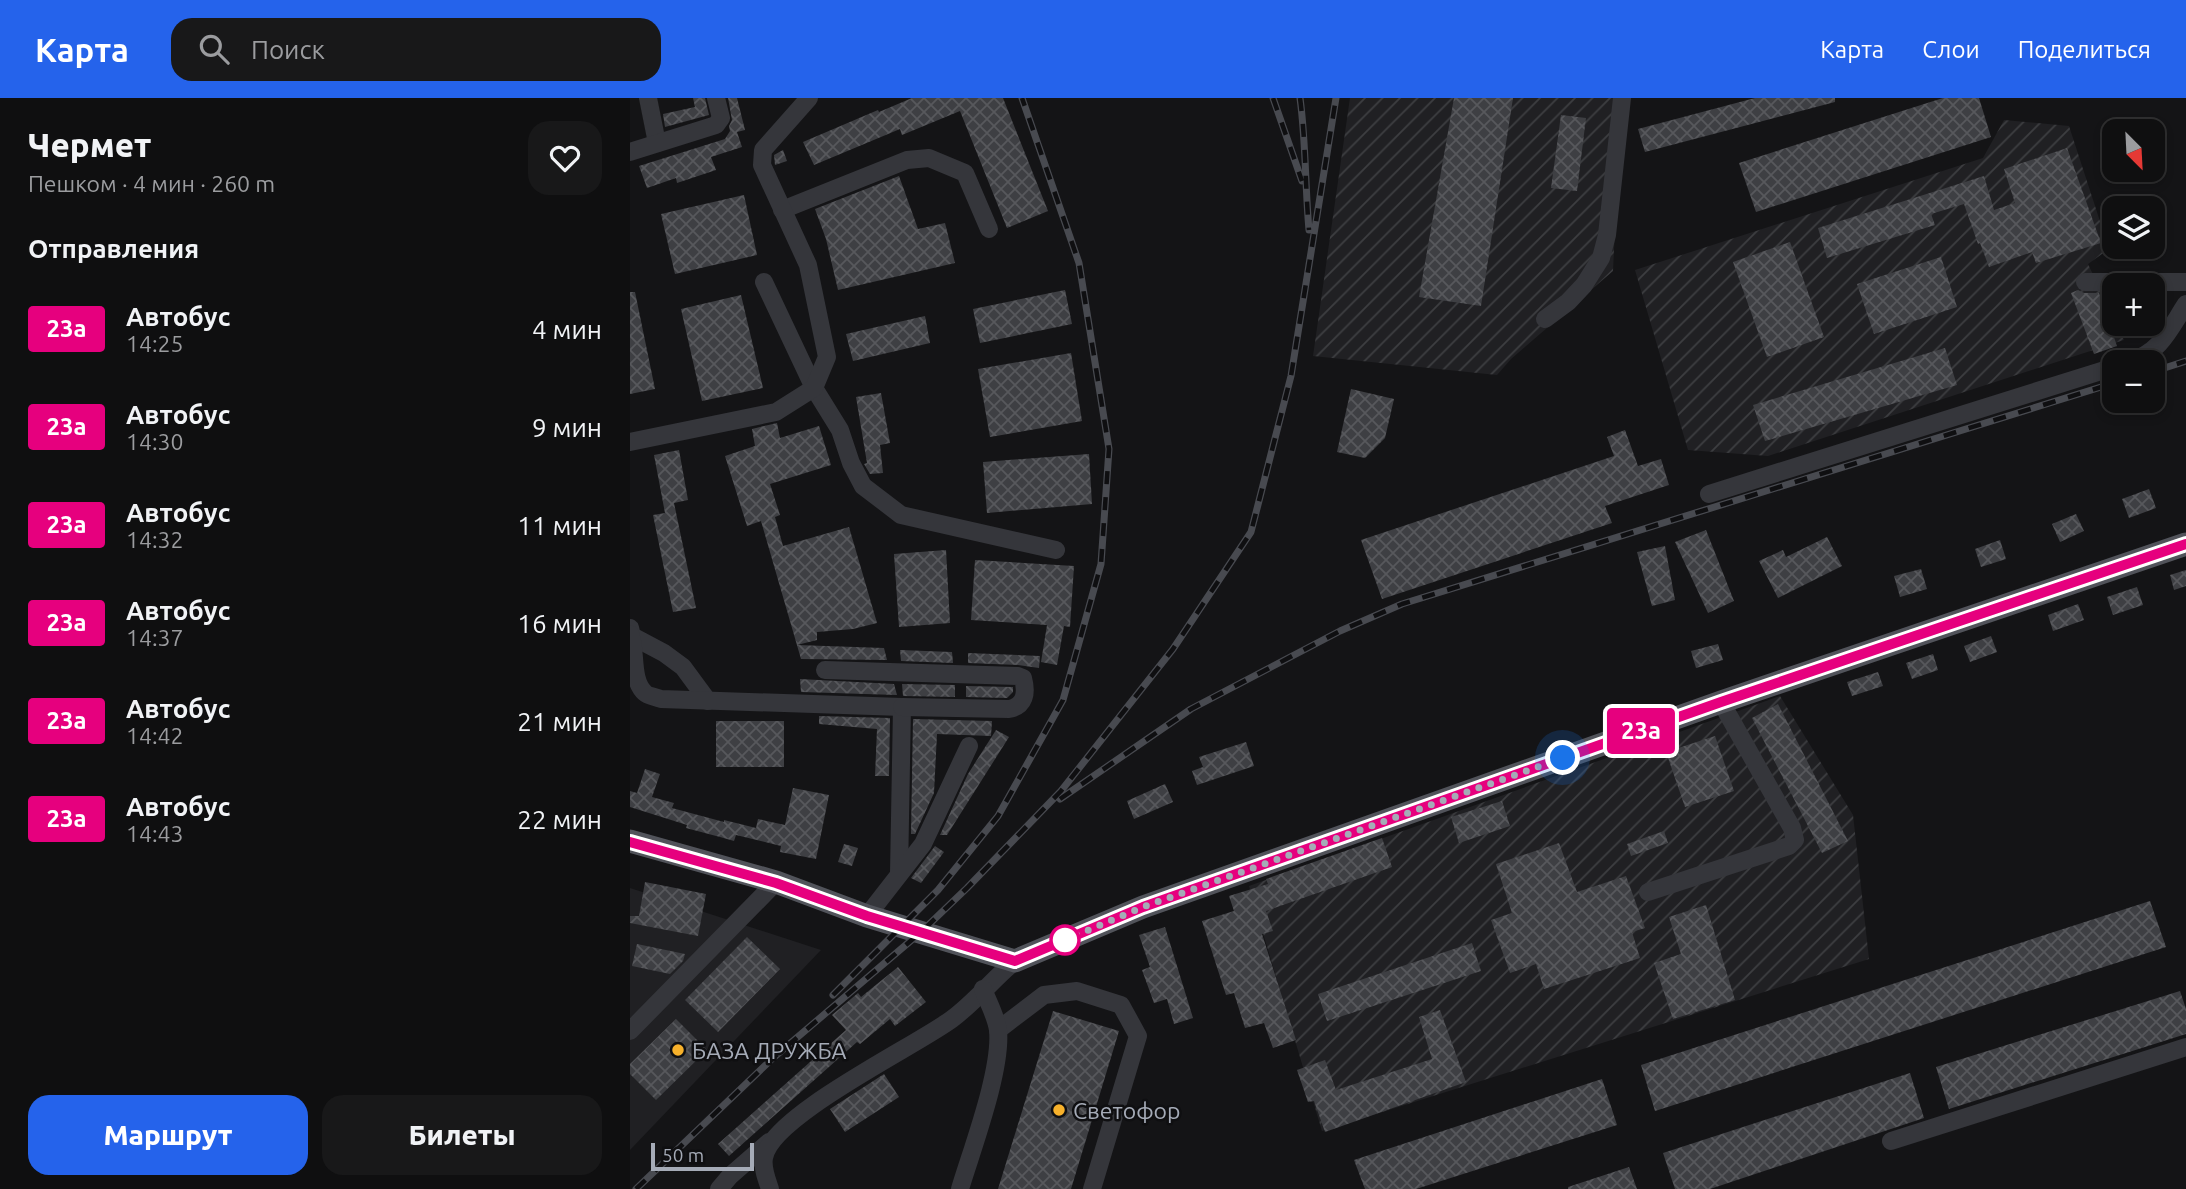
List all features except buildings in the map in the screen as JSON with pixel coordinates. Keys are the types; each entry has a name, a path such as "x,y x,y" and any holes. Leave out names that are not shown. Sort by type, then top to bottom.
{"main road":[{"path":"630,842 776,883 867,916 1015,961 1143,907 1721,702 2186,544"}],"street":[{"path":"648,98 657,143"},
{"path":"630,152 716,125 721,118 716,98"},
{"path":"631,439 776,412 814,388 827,357 808,265 762,165 763,150 809,98"},
{"path":"1545,319 1568,302 1584,285 1601,258 1607,235 1622,98"},
{"path":"782,210 907,160 929,158 965,173 989,229"},
{"path":"764,282 814,388 840,430 851,463 863,486 901,516 1056,550"},
{"path":"2085,282 2186,282"},
{"path":"2155,350 2186,304"},
{"path":"1709,494 2102,371"},
{"path":"631,633 683,667 708,701"},
{"path":"631,633 634,669 638,682 645,693 661,699 1009,709 1017,708 1024,701 1023,678 1017,676 825,670"},
{"path":"1648,892 1789,846 1795,840 1792,828 1721,702"},
{"path":"899,874 902,707"},
{"path":"867,916 923,844 968,746"},
{"path":"630,1031 776,883"},
{"path":"719,1189 730,1176 830,1092 950,1020 1015,961"},
{"path":"960,1189 994,1074 998,1030 982,989"},
{"path":"998,1030 1044,995 1077,991 1121,1005 1138,1036 1092,1189"},
{"path":"1891,1141 2186,1047"},
{"path":"770,1189 764,1157 774,1138"}],"shaded area":[{"path":"1350,98 1621,98 1613,271 1511,359 1497,375 1313,356"},
{"path":"2004,120 2069,126 2102,227 2102,254 2088,264 2102,294 2102,336 2122,336 2124,340 1768,456 1688,450 1635,270 1983,158"},
{"path":"1780,696 1853,815 1869,959 1322,1131 1249,886"},
{"name":"БАЗА ДРУЖБА","path":"630,888 821,950 630,1150"}],"railway":[{"path":"833,995 938,890 998,816 1063,700 1101,564 1109,449 1079,263 1022,98"},
{"path":"1273,98 1302,181"},
{"path":"1300,98 1309,230"},
{"path":"636,1189 773,1058 921,932 1061,791 1173,649 1251,532 1291,376 1336,98"},
{"path":"2165,368 2186,361"},
{"path":"1060,799 1191,709 1340,631 1402,604 2102,387"}],"bus line":[{"name":"23а","path":"630,842 776,883 867,916 1015,961 1143,907 1721,702 2186,544"}],"place":[{"name":"БАЗА ДРУЖБА","path":"678,1050"},
{"name":"Светофор","path":"1059,1110"}],"route":[{"path":"1065,940 1143,907 1563,758"}]}
